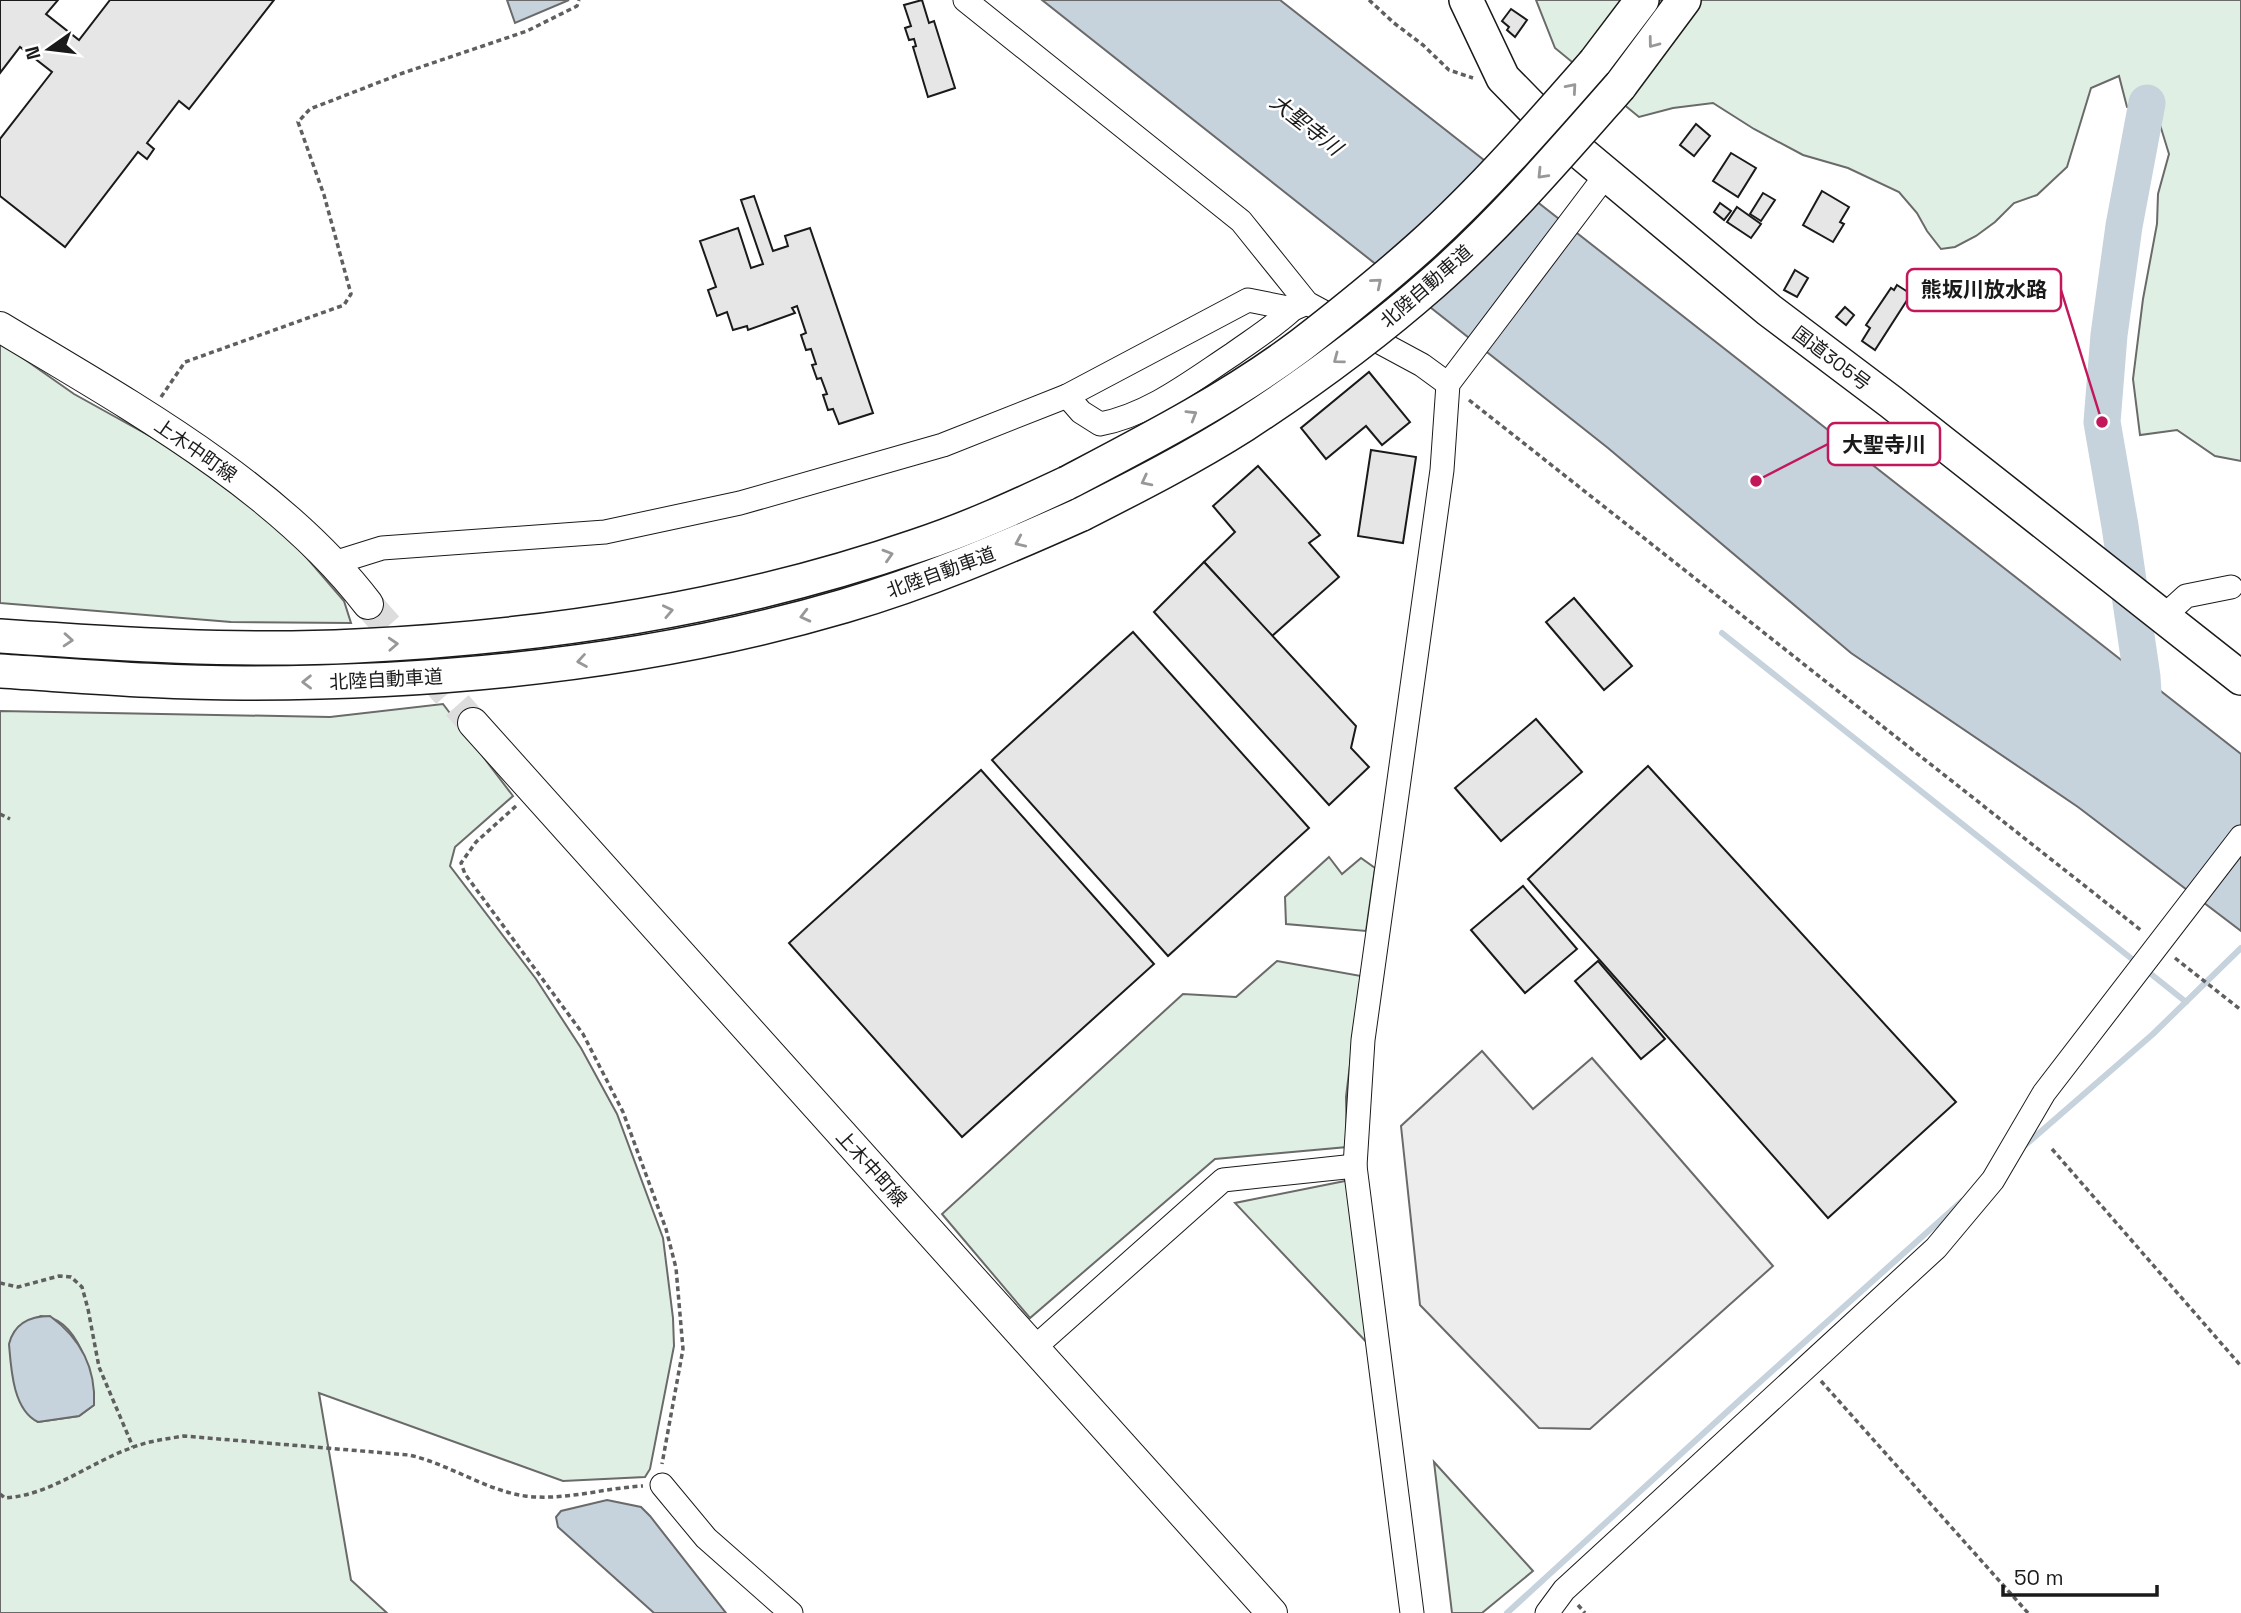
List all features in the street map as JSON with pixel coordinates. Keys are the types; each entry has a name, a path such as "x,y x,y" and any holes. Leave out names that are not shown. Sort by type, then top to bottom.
{"highway":[{"name":"国道305号","path":"1466,0 1503,78 1556,132 1599,183 1891,402 2241,678"},
{"name":"北陸自動車道","path":"0,636 246,648 460,640 557,630 656,614 833,573 994,517 1150,440 1299,346 1353,303 1420,247 1527,140 1595,62 1642,0"},
{"name":"北陸自動車道","path":"0,671 242,683 367,681 467,675 563,664 661,649 755,629 843,606 937,575 1006,548 1082,514 1243,426 1378,328 1435,281 1551,165 1620,86 1684,0"}],"main road":[{"name":"上木中町線","path":"0,327 148,416 251,488 334,563 368,604"},
{"name":"上木中町線","path":"473,723 1272,1613"}],"street":[{"path":"965,0 1241,221 1300,306"},
{"path":"1412,1613 1355,1166 1363,1040 1442,470 1448,384 1599,183"},
{"path":"334,563 382,548 604,532 740,503 943,445 1067,396 1248,300 1300,306 1422,365 1448,384"},
{"path":"1067,396 1081,412 1100,424 1120,421 1181,389 1300,306"},
{"path":"2157,611 2186,596 2231,587"},
{"path":"1547,1613 1564,1590 1936,1248 1993,1180 2044,1093 2241,837"},
{"path":"1034,1348 1223,1180 1355,1166"},
{"path":"662,1485 706,1538 791,1613"}],"path":[{"path":"148,416 185,362 344,305 351,294 324,195 298,122 310,109 527,30 577,6 579,0"},
{"path":"1369,0 1449,70 1472,78 1503,78"},
{"path":"1448,384 2241,1010"},
{"path":"534,792 476,842 461,863 465,874 583,1034 623,1112 666,1229 676,1268 683,1349 662,1461"},
{"path":"0,814 10,820"},
{"path":"2052,1149 2241,1366"},
{"path":"0,1283 18,1287 59,1276 71,1277 82,1287 99,1367 133,1447"},
{"path":"1808,1366 2028,1613"},
{"path":"0,1494 5,1498 18,1497 69,1479 133,1447 184,1436 409,1455 433,1460 524,1496 552,1497 617,1487 662,1485"}],"green space":[{"path":"1536,0 2241,0 2241,461 2215,456 2177,430 2140,435 2133,379 2143,299 2157,224 2158,194 2169,154 2157,115 2127,107 2119,76 2091,88 2067,167 2037,195 2014,203 1976,236 1955,247 1941,249 1899,192 1848,168 1803,155 1713,103 1673,108 1639,117 1555,48"},
{"path":"0,342 74,394 184,455 232,490 294,543 344,601 351,623 231,622 0,603"},
{"path":"443,704 513,796 455,847 450,866 536,979 581,1048 617,1114 663,1238 674,1346 650,1469 645,1477 563,1481 319,1393 351,1580 387,1613 0,1613 0,711 330,717","holes":["41,1316 54,1319 65,1326 81,1350 91,1379 94,1405 79,1416 38,1422 21,1378 18,1347 21,1334 28,1323"]},
{"path":"1329,857 1342,874 1361,858 1375,868 1366,931 1286,924 1285,897"},
{"path":"1277,961 1361,976 1346,1097 1347,1147 1215,1159 1030,1318 942,1214 1183,994 1236,997"},
{"path":"1350,1180 1372,1348 1235,1203"},
{"path":"1434,1462 1533,1571 1482,1613 1452,1613"}],"shaded area":[{"path":"1482,1051 1533,1109 1592,1058 1773,1266 1590,1429 1539,1428 1420,1305 1401,1126"}],"water":[{"path":"507,0 569,0 515,23"},
{"path":"1042,0 1280,0 2241,754 2241,931 2078,807 1851,653 1608,448"},
{"path":"50,1316 70,1334 84,1354 92,1378 94,1405 79,1416 38,1422 23,1408 18,1399 12,1377 9,1344 15,1331 24,1322"},
{"path":"607,1500 641,1507 726,1613 654,1613 558,1527 556,1517 561,1511"}],"building":[{"path":"0,0 58,0 46,14 79,40 110,0 274,0 189,109 179,101 147,143 154,149 147,159 138,152 65,247 0,196 0,139 52,72 20,47 0,73"},
{"path":"922,0 929,23 934,21 955,88 928,97 913,47 916,46 914,39 909,40 905,28 911,26 904,5"},
{"path":"1511,9 1527,20 1515,37 1502,21"},
{"path":"1696,124 1710,136 1694,156 1680,145"},
{"path":"1731,153 1756,168 1738,197 1713,181"},
{"path":"1822,191 1849,207 1840,222 1844,224 1833,242 1803,225"},
{"path":"1763,193 1775,200 1761,221 1750,214"},
{"path":"754,196 773,251 788,246 785,236 810,228 873,413 839,424 833,409 828,410 823,395 827,394 812,365 816,364 811,349 806,350 801,335 806,333 797,306 792,308 795,313 748,330 747,326 733,330 727,312 717,316 708,290 716,287 700,241 738,228 751,268 763,264 741,200"},
{"path":"1720,203 1731,211 1724,220 1714,212"},
{"path":"1737,207 1761,224 1751,238 1727,222"},
{"path":"1795,270 1808,278 1797,297 1784,290"},
{"path":"1897,285 1911,294 1875,350 1862,341 1870,328 1866,325 1891,288 1894,290"},
{"path":"1845,307 1854,315 1846,325 1836,317"},
{"path":"1369,372 1410,422 1382,445 1366,426 1326,459 1301,428"},
{"path":"1371,450 1416,457 1403,543 1358,536"},
{"path":"1258,466 1320,535 1309,543 1339,577 1272,636 1204,562 1235,532 1213,506"},
{"path":"1204,562 1356,726 1351,748 1369,767 1329,805 1154,612"},
{"path":"1574,598 1632,666 1604,690 1546,622"},
{"path":"1133,632 1309,828 1168,956 992,760"},
{"path":"1536,719 1582,772 1501,841 1455,788"},
{"path":"1648,766 1956,1102 1828,1218 1528,879"},
{"path":"981,770 1154,964 962,1137 789,943"},
{"path":"1523,886 1577,949 1525,993 1471,930"},
{"path":"1598,961 1665,1039 1641,1059 1575,981"}],"waterway":[{"path":"2145,725 2142,677 2102,422 2109,335 2124,226 2147,103"},
{"path":"1722,633 2137,963"},
{"path":"2023,1147 2153,1034 2241,948"},
{"path":"2146,970 2186,1002"},
{"path":"1507,1613 1962,1201"}],"tunnel":[{"path":"368,604 473,723"}],"place":[{"name":"熊坂川放水路","path":"2102,422"},
{"name":"大聖寺川","path":"1756,481"}]}
